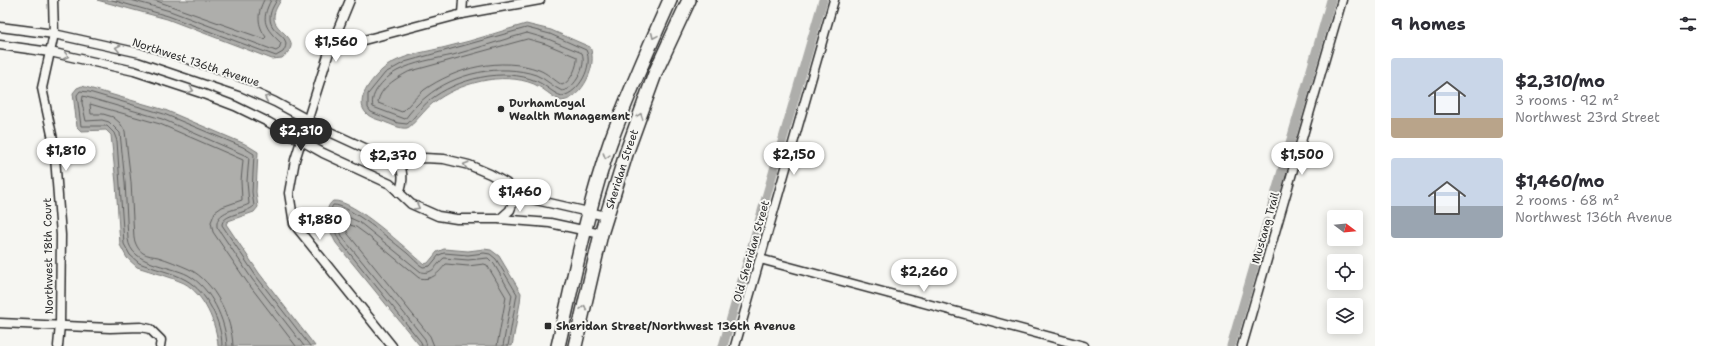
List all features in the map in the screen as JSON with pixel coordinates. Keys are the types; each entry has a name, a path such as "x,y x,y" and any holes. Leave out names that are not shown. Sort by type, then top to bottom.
{"main road":[{"name":"Sheridan Street","path":"558,346 585,231 610,143 641,65 670,0"},
{"name":"Sheridan Street","path":"575,346 601,234 627,151 656,71 689,0"}],"street":[{"name":"Northwest 18th Court","path":"53,0 54,34 42,88 54,144 61,235 60,325 58,346"},
{"path":"350,0 330,49 295,160 289,193 294,224 392,346"},
{"path":"462,14 463,0"},
{"path":"330,49 462,14 540,0"},
{"name":"Old Sheridan Street","path":"735,346 834,0"},
{"name":"Mustang Trail","path":"1242,346 1342,0"},
{"name":"Northwest 136th Avenue","path":"0,28 54,34 140,54 244,88 275,102 332,133 397,160 424,158 444,159 469,165 490,174 523,196 606,216"},
{"path":"0,45 50,52 134,72 201,93 235,106 322,153 390,184 418,208 438,216 457,219 500,219 550,223 601,234"},
{"path":"397,160 402,169 403,179 399,193"},
{"path":"500,219 510,210 517,192"},
{"path":"760,259 1084,346"},
{"path":"0,323 110,328 141,327 150,329 161,340 160,346"}],"water":[{"path":"97,0 281,0 276,8 274,17 275,23 290,40 291,45 289,51 282,58 272,59 167,19"},
{"path":"526,24 551,30 590,47 592,63 587,80 570,99 562,101 538,86 522,80 495,79 468,85 443,96 430,105 407,128 399,127 369,116 363,109 363,97 369,84 382,70 397,60 414,54 469,41"},
{"path":"82,86 165,110 245,144 258,152 256,192 258,207 254,212 228,221 226,224 259,273 315,346 218,346 212,319 198,294 184,283 137,267 127,258 120,245 111,135 106,130 81,131 77,127 73,93 77,88"},
{"path":"333,201 354,208 367,216 424,264 428,263 437,252 444,249 468,251 484,249 491,250 499,256 521,293 512,346 420,346 336,243 329,227 327,215 329,205"}],"waterway":[{"path":"723,346 823,0"},
{"path":"1271,209 1331,0"},
{"path":"1231,346 1267,222"}],"place":[{"name":"DurhamLoyal Wealth Management","path":"501,109"},
{"name":"Sheridan Street/Northwest 136th Avenue","path":"548,326"}]}
